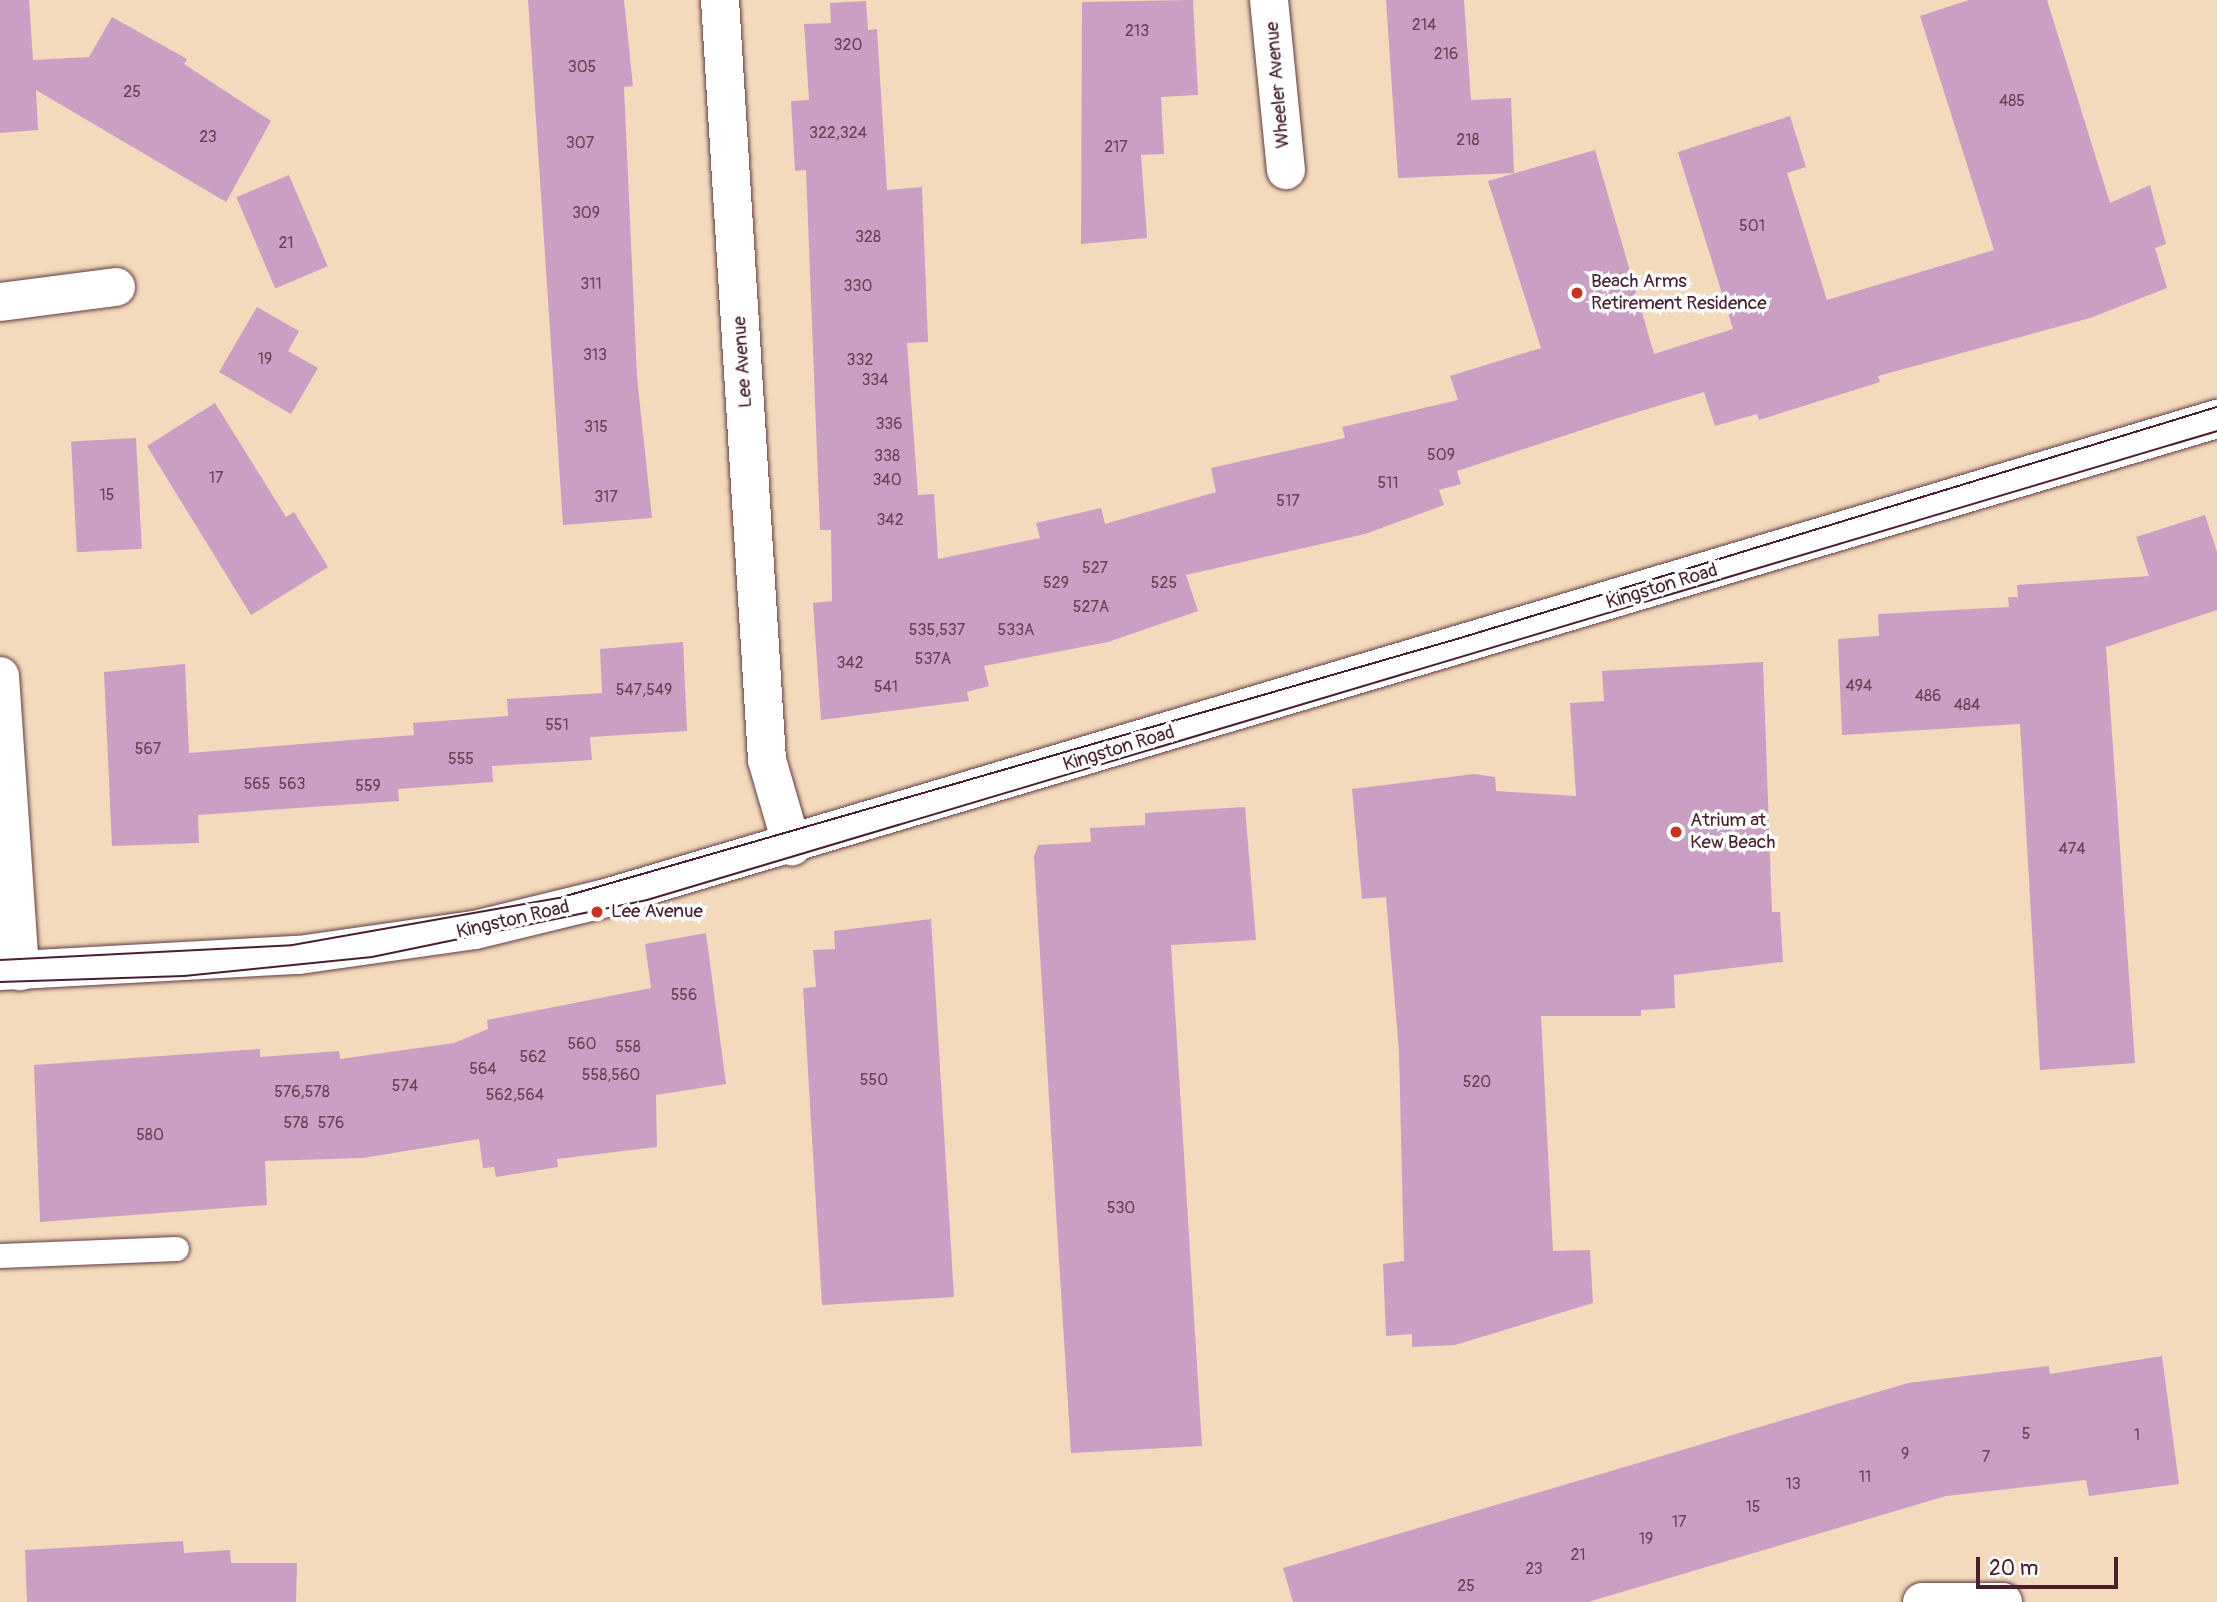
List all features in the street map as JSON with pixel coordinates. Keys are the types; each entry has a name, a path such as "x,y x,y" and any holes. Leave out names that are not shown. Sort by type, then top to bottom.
{"main road":[{"name":"Lee Avenue","path":"720,0 767,760 792,846"},
{"name":"Wheeler Avenue","path":"1269,0 1286,170"},
{"path":"0,302 117,287"},
{"name":"Kingston Road","path":"10,971 299,956 475,930 792,846 2217,419"},
{"path":"0,676 10,971"},
{"path":"1922,1602 2003,1602"}],"lane":[{"path":"0,1256 177,1249"}],"building":[{"path":"0,0 29,0 33,60 89,57 112,17 187,59 184,64 271,121 226,202 36,90 38,130 0,133"},
{"path":"528,0 624,0 633,86 624,87 637,377 652,518 563,525"},
{"path":"1193,0 1198,95 1161,97 1164,154 1141,155 1147,238 1081,244 1082,2"},
{"path":"1386,0 1464,0 1471,100 1511,98 1514,173 1398,178"},
{"path":"1969,0 2047,0 2110,203 2150,185 2166,244 2155,248 2167,288 2090,318 1878,376 1880,382 1759,420 1757,414 1715,426 1704,392 1618,418 1457,471 1461,484 1439,490 1444,505 1365,534 1186,575 1198,611 1108,642 984,666 989,686 967,692 969,701 821,720 813,603 832,601 831,530 820,530 806,170 795,171 791,101 809,100 804,24 831,23 830,3 866,1 868,30 877,29 887,190 922,187 928,342 907,343 918,495 934,494 938,559 1040,538 1036,523 1101,508 1105,524 1216,492 1211,468 1345,438 1342,427 1458,400 1450,376 1541,348 1488,181 1595,150 1654,354 1733,329 1678,152 1790,116 1806,167 1787,173 1827,300 1994,250 1920,16"},
{"path":"289,175 328,266 275,288 237,197"},
{"path":"257,307 299,331 288,351 318,368 291,414 219,372"},
{"path":"215,403 286,517 294,512 328,567 251,615 147,446"},
{"path":"136,438 142,549 77,552 71,441"},
{"path":"2205,515 2217,552 2217,610 2106,647 2135,1063 2040,1070 2020,724 1842,735 1838,639 1879,636 1878,614 2009,607 2008,597 2018,597 2017,585 2149,576 2136,537"},
{"path":"683,642 687,731 590,737 592,760 492,766 493,782 398,789 399,801 198,815 199,843 112,846 104,672 185,664 189,753 414,735 413,723 508,716 507,699 602,693 600,649"},
{"path":"1763,662 1772,912 1780,912 1783,962 1674,975 1675,1008 1641,1010 1641,1016 1541,1016 1553,1251 1590,1250 1593,1303 1455,1345 1412,1347 1412,1334 1386,1336 1383,1264 1404,1261 1399,1052 1386,897 1362,899 1352,789 1474,774 1495,777 1496,791 1576,796 1570,703 1604,701 1602,671"},
{"path":"1245,807 1256,940 1171,945 1202,1446 1071,1453 1034,857 1038,845 1091,842 1090,828 1145,825 1145,813"},
{"path":"931,919 954,1297 822,1305 803,988 816,987 813,950 835,949 834,931"},
{"path":"706,933 726,1084 656,1095 657,1147 557,1159 558,1167 496,1177 494,1167 483,1168 479,1139 363,1158 265,1161 267,1205 40,1222 34,1065 260,1049 260,1057 339,1051 340,1059 454,1043 488,1029 487,1020 651,988 645,944"},
{"path":"2162,1356 2179,1484 2089,1496 2086,1480 1946,1496 1588,1602 1293,1602 1283,1568 1908,1383 2049,1366 2050,1374"},
{"path":"183,1541 184,1553 230,1550 231,1563 297,1563 296,1602 27,1602 25,1550"}],"tram line":[{"path":"0,960 292,945 559,898 1457,639 2217,407"},
{"path":"0,982 184,976 372,957 647,900 2217,431"}],"place":[{"name":"Beach Arms Retirement Residence","path":"1577,293"},
{"name":"Atrium at Kew Beach","path":"1676,832"},
{"name":"Lee Avenue","path":"597,912"}]}
